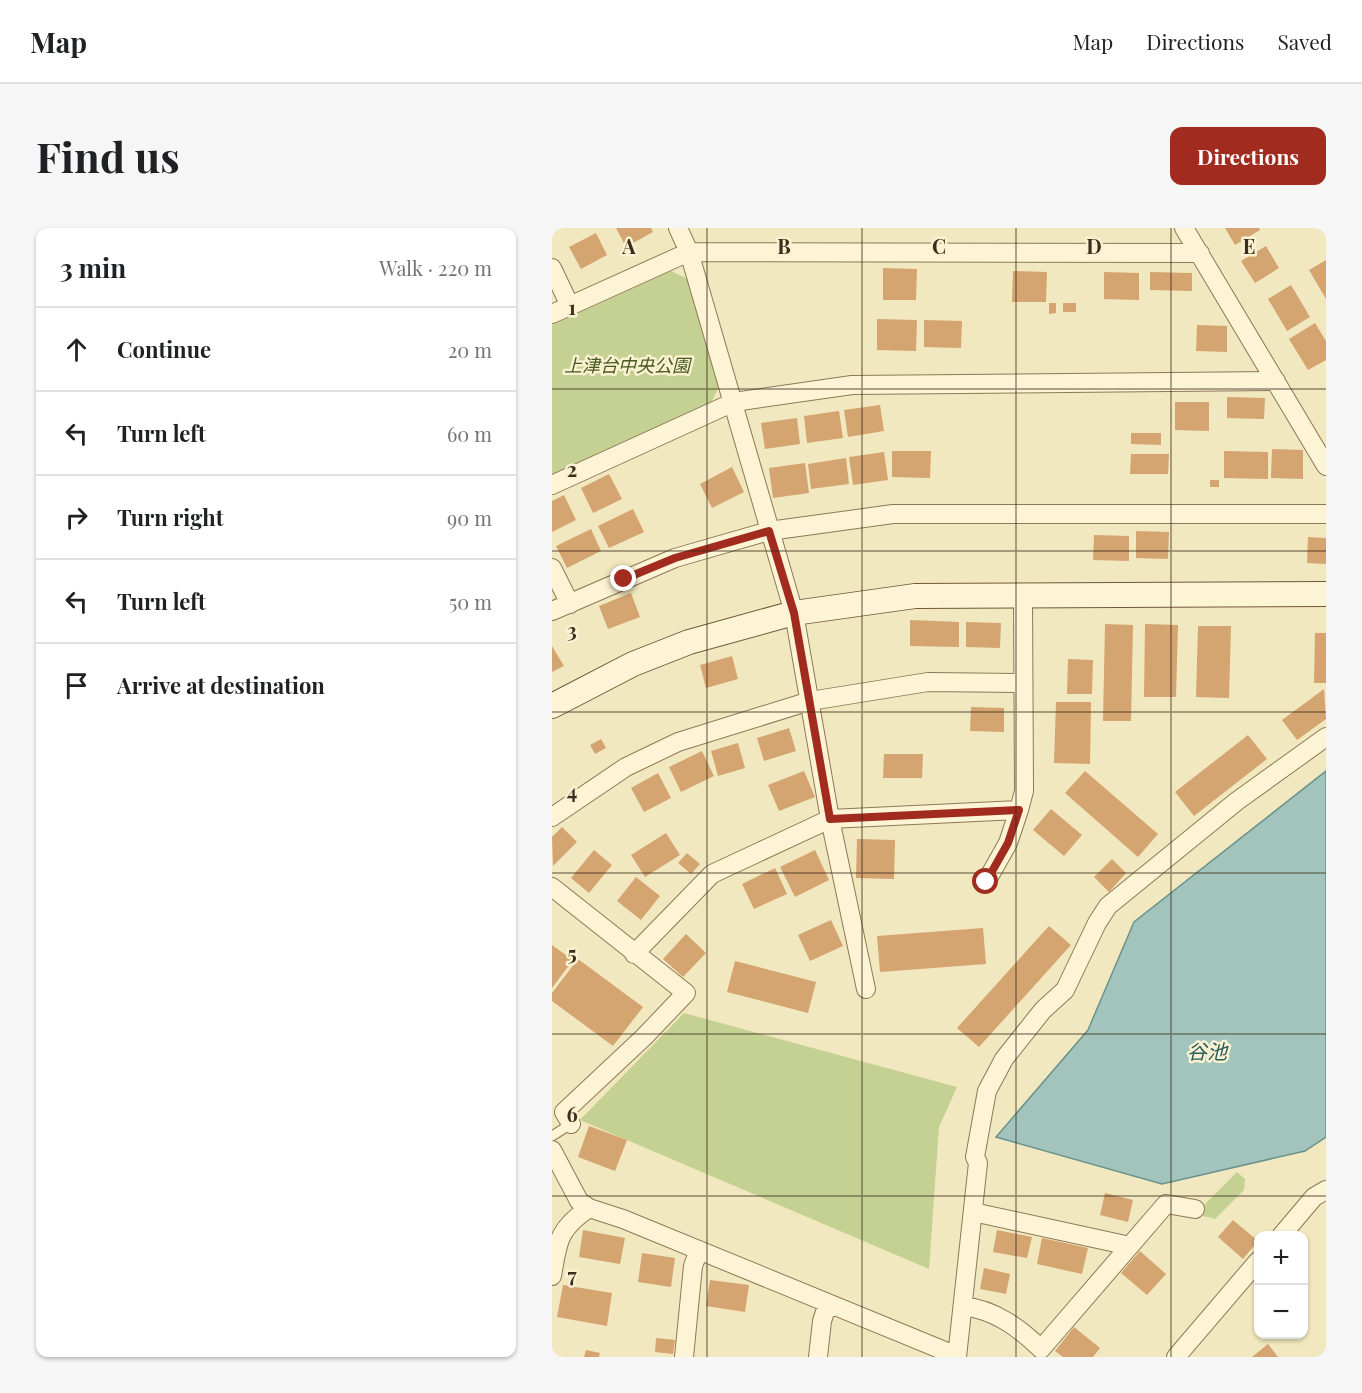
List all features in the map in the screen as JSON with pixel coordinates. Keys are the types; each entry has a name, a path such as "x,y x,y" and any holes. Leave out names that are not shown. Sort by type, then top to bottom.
{"street":[{"path":"678,228 689,252 794,613 830,819 866,989"},
{"path":"1184,228 1326,465"},
{"path":"552,314 689,252 1200,253"},
{"path":"552,268 570,306"},
{"path":"552,485 734,402 852,385 1276,381"},
{"path":"552,611 675,558 769,531 893,514 1326,514"},
{"path":"552,568 570,604"},
{"path":"552,706 633,664 689,642 794,613 915,596 1326,594"},
{"path":"986,882 1008,843 1024,791 1023,595"},
{"path":"552,817 626,767 678,742 810,701 928,682 1023,683"},
{"path":"552,1150 579,1201 589,1208 699,1250 957,1356 978,1163 975,1157 987,1091 1004,1059 1043,1010 1065,990 1097,923 1108,906 1237,801 1326,737"},
{"path":"634,954 712,874 830,819 1019,810"},
{"path":"552,887 686,993 644,1037 564,1112 571,1124"},
{"path":"1285,1231 1314,1197 1326,1190"},
{"path":"963,1306 982,1308 1000,1316 1041,1349 1166,1204 1196,1209"},
{"path":"552,1276 557,1246 569,1221 589,1208"},
{"path":"973,1212 1130,1246"},
{"path":"684,1357 693,1266 699,1250"},
{"path":"1176,1357 1254,1266"},
{"path":"818,1357 822,1321 828,1303"}],"lane":[{"path":"552,1136 571,1124"}],"green space":[{"name":"上津台中央公園","path":"671,271 688,279 719,386 711,403 552,476 552,325"},
{"path":"684,1013 957,1087 939,1127 929,1269 580,1120"},
{"path":"1237,1172 1245,1179 1244,1190 1215,1219 1195,1214"}],"water":[{"name":"谷池","path":"1326,771 1326,1137 1305,1151 1162,1184 996,1137 1088,1030 1134,922"}],"building":[{"path":"616,228 651,228 653,232 626,247"},
{"path":"1225,228 1259,228 1260,230 1235,245"},
{"path":"596,233 607,255 581,269 569,247"},
{"path":"1266,246 1279,268 1255,283 1241,261"},
{"path":"1326,260 1326,299 1309,270"},
{"path":"883,268 917,269 916,300 883,300"},
{"path":"1013,271 1047,272 1046,302 1012,302"},
{"path":"1104,272 1139,273 1139,300 1104,299"},
{"path":"1150,272 1192,273 1192,291 1150,290"},
{"path":"1291,285 1310,317 1287,331 1268,299"},
{"path":"1049,303 1056,303 1056,313 1049,314"},
{"path":"1063,303 1076,303 1076,312 1063,312"},
{"path":"877,319 917,320 916,351 877,350"},
{"path":"924,320 962,321 961,348 924,347"},
{"path":"1315,323 1326,341 1326,360 1308,370 1289,339"},
{"path":"1197,325 1227,326 1227,352 1196,351"},
{"path":"1227,397 1265,398 1264,419 1227,418"},
{"path":"1175,402 1209,402 1209,431 1175,430"},
{"path":"880,405 884,431 848,437 844,410"},
{"path":"839,411 843,438 807,443 804,416"},
{"path":"797,418 800,444 765,449 761,423"},
{"path":"1131,433 1161,433 1161,445 1131,444"},
{"path":"1272,449 1303,450 1303,479 1271,478"},
{"path":"892,451 931,451 930,478 892,477"},
{"path":"1224,451 1268,452 1268,479 1224,478"},
{"path":"884,452 888,480 853,485 849,457"},
{"path":"1131,454 1169,454 1168,474 1130,474"},
{"path":"846,458 849,484 811,489 808,464"},
{"path":"805,463 809,493 773,498 769,468"},
{"path":"732,467 744,492 712,508 700,484"},
{"path":"609,474 622,499 593,513 581,488"},
{"path":"1210,480 1219,480 1219,487 1210,487"},
{"path":"564,495 576,520 552,532 552,501"},
{"path":"633,509 644,532 609,548 598,526"},
{"path":"591,529 601,551 567,568 556,546"},
{"path":"1136,531 1169,532 1168,559 1136,558"},
{"path":"1094,535 1129,536 1129,561 1093,560"},
{"path":"1308,537 1326,538 1326,564 1307,563"},
{"path":"631,593 640,617 608,629 599,606"},
{"path":"910,620 959,622 959,647 910,646"},
{"path":"966,622 1001,623 1000,648 966,647"},
{"path":"1105,624 1133,625 1131,721 1103,721"},
{"path":"1145,624 1178,625 1176,697 1144,697"},
{"path":"1198,626 1231,626 1229,698 1196,697"},
{"path":"1315,633 1326,633 1326,683 1314,683"},
{"path":"552,646 564,666 552,672"},
{"path":"732,656 738,679 706,688 700,665"},
{"path":"1068,659 1093,660 1092,694 1067,694"},
{"path":"1324,689 1326,719 1297,740 1282,720"},
{"path":"1056,702 1091,702 1090,764 1054,763"},
{"path":"971,707 1004,708 1004,732 970,731"},
{"path":"789,728 796,751 764,761 757,738"},
{"path":"1248,735 1267,759 1194,816 1175,792"},
{"path":"601,739 606,748 595,754 590,745"},
{"path":"738,743 745,768 718,776 711,751"},
{"path":"702,751 714,776 681,792 669,767"},
{"path":"884,754 923,754 922,778 883,778"},
{"path":"804,771 815,797 779,811 768,785"},
{"path":"1085,771 1158,834 1138,857 1065,793"},
{"path":"658,773 671,798 644,812 631,788"},
{"path":"1051,809 1082,835 1064,856 1033,830"},
{"path":"562,827 577,842 553,866 552,837"},
{"path":"666,833 680,855 645,877 631,855"},
{"path":"857,839 895,840 894,879 856,878"},
{"path":"594,850 612,865 589,893 571,878"},
{"path":"815,850 829,880 795,897 780,867"},
{"path":"687,853 700,864 691,874 678,863"},
{"path":"1112,859 1126,873 1109,892 1094,877"},
{"path":"775,868 787,894 754,909 742,884"},
{"path":"636,877 660,896 641,920 617,901"},
{"path":"831,920 843,946 810,961 798,935"},
{"path":"1049,926 1071,945 979,1047 957,1028"},
{"path":"983,928 986,964 880,972 877,936"},
{"path":"686,934 706,953 683,977 663,959"},
{"path":"552,945 573,960 552,988"},
{"path":"578,959 643,1007 613,1046 552,1001 552,993"},
{"path":"735,961 816,982 808,1013 727,992"},
{"path":"589,1126 627,1140 615,1171 578,1157"},
{"path":"1105,1193 1133,1200 1128,1222 1100,1215"},
{"path":"1233,1220 1254,1238 1254,1246 1243,1259 1218,1237"},
{"path":"583,1230 625,1238 620,1264 579,1257"},
{"path":"997,1230 1032,1237 1027,1258 993,1252"},
{"path":"1042,1238 1088,1248 1082,1274 1037,1264"},
{"path":"1140,1251 1166,1274 1147,1295 1121,1273"},
{"path":"642,1253 675,1258 671,1287 638,1282"},
{"path":"984,1268 1010,1274 1006,1294 980,1289"},
{"path":"710,1280 749,1285 745,1312 706,1306"},
{"path":"563,1285 612,1293 607,1326 557,1317"},
{"path":"1074,1327 1100,1348 1093,1357 1063,1357 1055,1351"},
{"path":"656,1338 675,1340 673,1354 655,1352"},
{"path":"1268,1344 1278,1357 1252,1357"},
{"path":"586,1350 600,1353 599,1357 584,1357"}],"route":[{"path":"624,579 675,558 769,531 794,613 830,819 1019,810 1008,843 986,882"}]}
